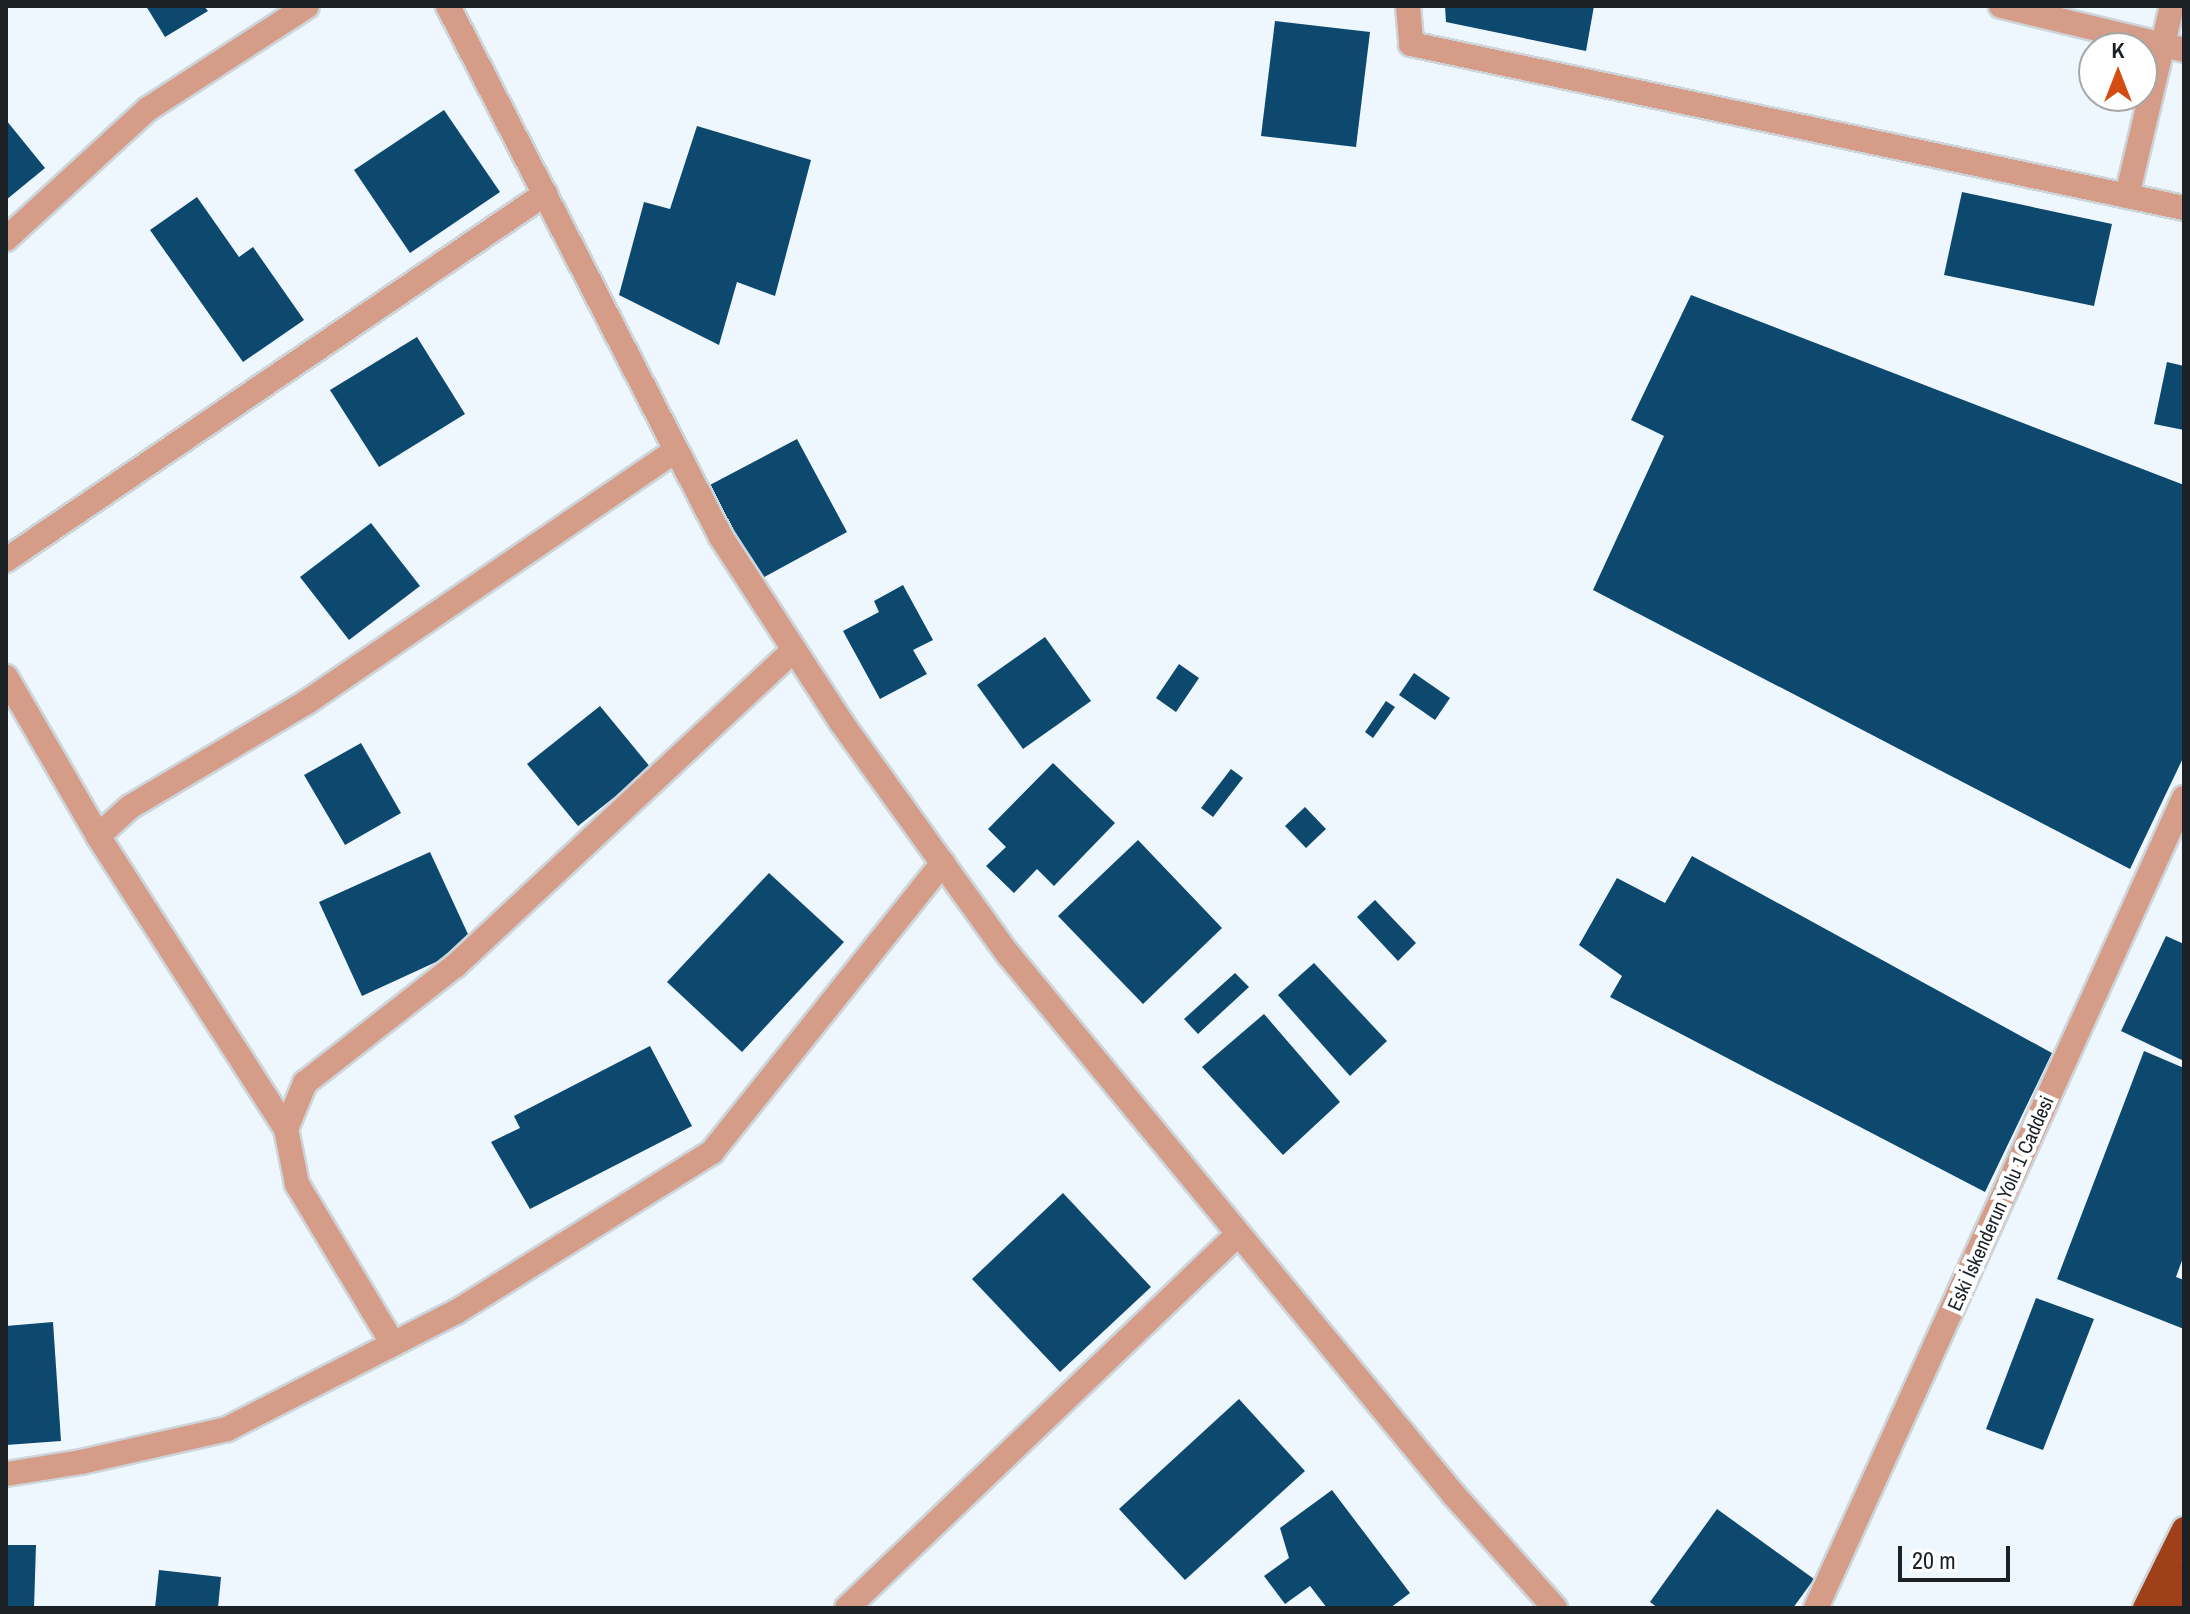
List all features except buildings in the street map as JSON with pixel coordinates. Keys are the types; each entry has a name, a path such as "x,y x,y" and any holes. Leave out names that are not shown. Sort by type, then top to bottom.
{"highway":[{"path":"2145,1608 2184,1529"},
{"path":"2170,1608 2184,1573"}],"street":[{"path":"6,239 148,109 307,6"},
{"path":"448,6 721,537 794,650 1008,954 1454,1495 1555,1608"},
{"path":"1408,6 1411,44 2184,208"},
{"path":"2001,6 2173,48"},
{"path":"2127,196 2173,48 2172,6"},
{"path":"6,560 545,194"},
{"path":"98,836 130,807 307,702 676,450"},
{"path":"286,1129 305,1083 455,966 794,650"},
{"path":"6,677 98,836 286,1129 297,1184 393,1344"},
{"name":"Eski İskenderun Yolu 1 Caddesi","path":"1816,1608 2184,798"},
{"path":"6,1474 81,1462 227,1429 456,1312 712,1152 943,863"},
{"path":"847,1608 1237,1235"}]}
